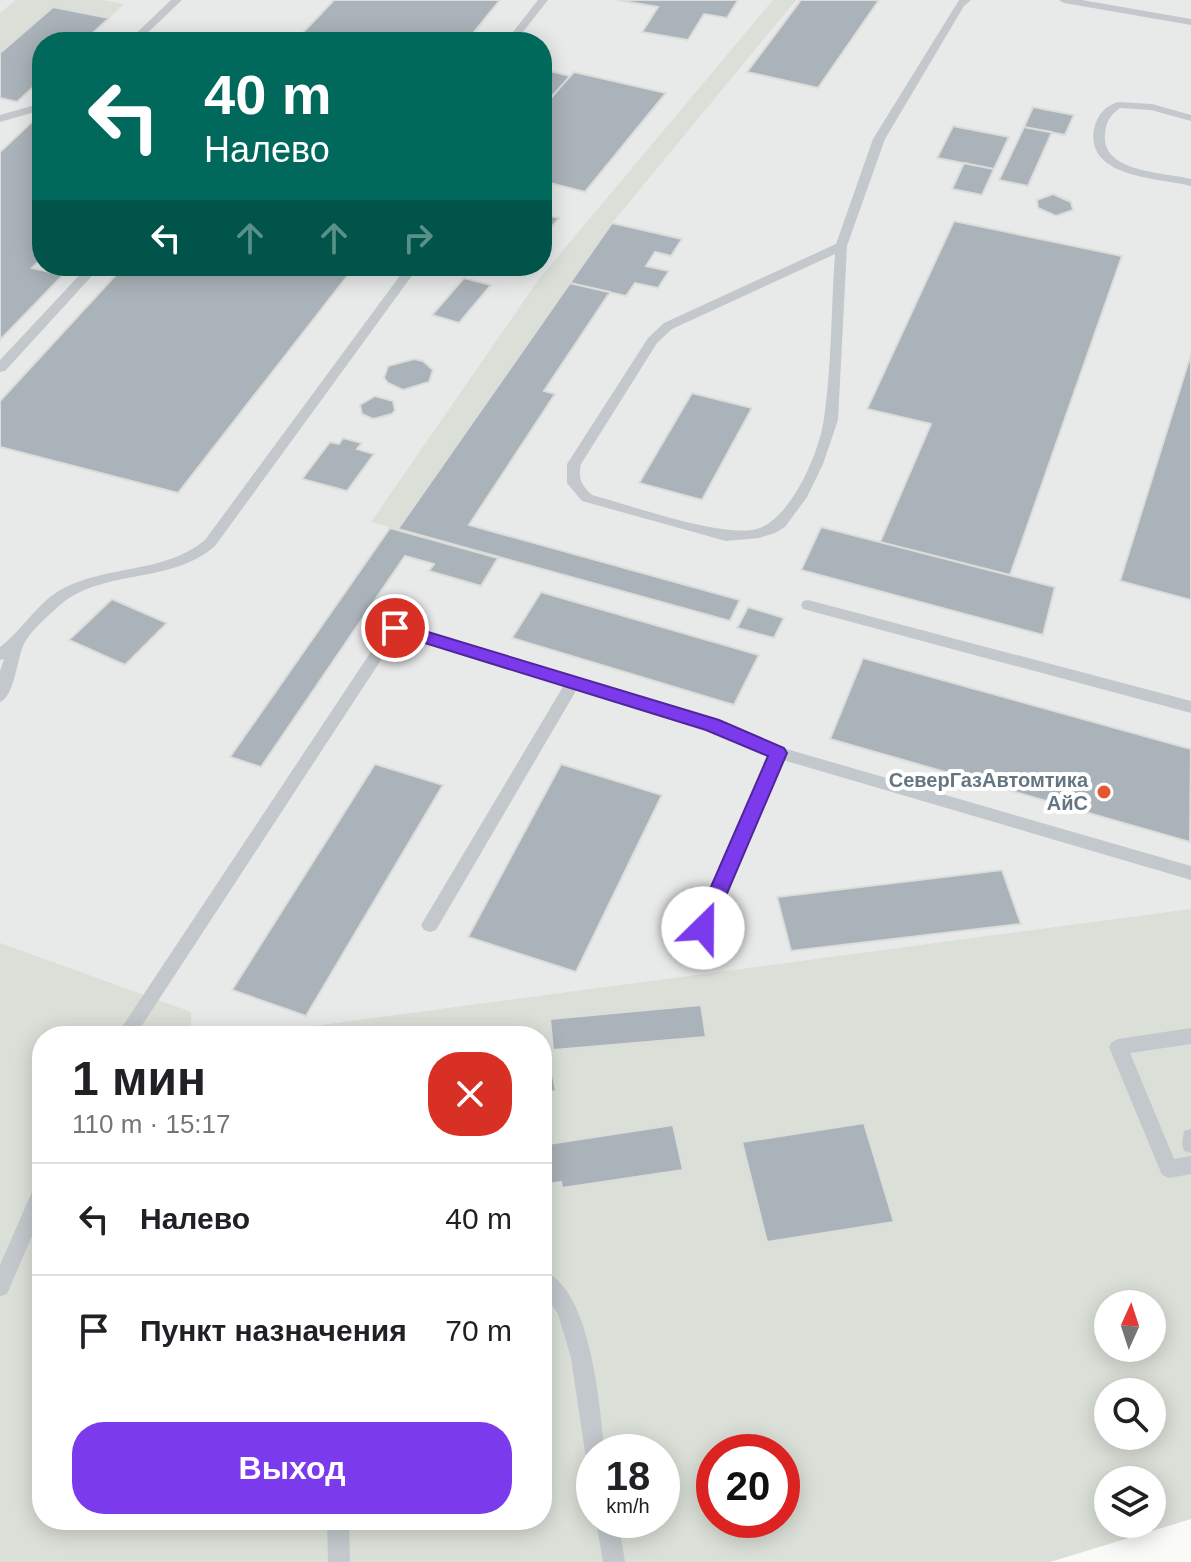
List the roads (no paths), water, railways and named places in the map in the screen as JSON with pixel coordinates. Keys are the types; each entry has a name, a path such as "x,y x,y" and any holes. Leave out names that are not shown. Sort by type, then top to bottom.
{"lane":[{"path":"143,32 177,0"},
{"path":"518,32 543,0"},
{"path":"841,246 668,326 652,341 574,464 571,478 575,489 587,498 726,536 749,536 772,529 787,518 825,444 831,420 841,246 879,139 960,4 966,0"},
{"path":"1064,0 1191,22"},
{"path":"1191,118 1152,107 1118,105 1103,117 1096,143 1104,158 1115,165 1191,183"},
{"path":"0,119 32,109"},
{"path":"0,368 86,276"},
{"path":"0,655 16,644 59,598 76,587 179,563 195,556 210,543 406,276"},
{"path":"808,605 1191,707"},
{"path":"132,1026 405,612"},
{"path":"395,628 712,725 778,753 1191,873"},
{"path":"0,696 16,644"},
{"path":"430,925 573,683"},
{"path":"703,928 778,753"},
{"path":"1191,1036 1118,1047 1169,1169 1191,1165"},
{"path":"1191,1137 1191,1145"},
{"path":"0,1287 32,1214"},
{"path":"552,1285 561,1297 575,1331 592,1434"},
{"path":"338,1530 339,1562"},
{"path":"610,1538 614,1562"}],"place":[{"name":"СеверГазАвтомтика АйС","path":"1104,792"}]}
